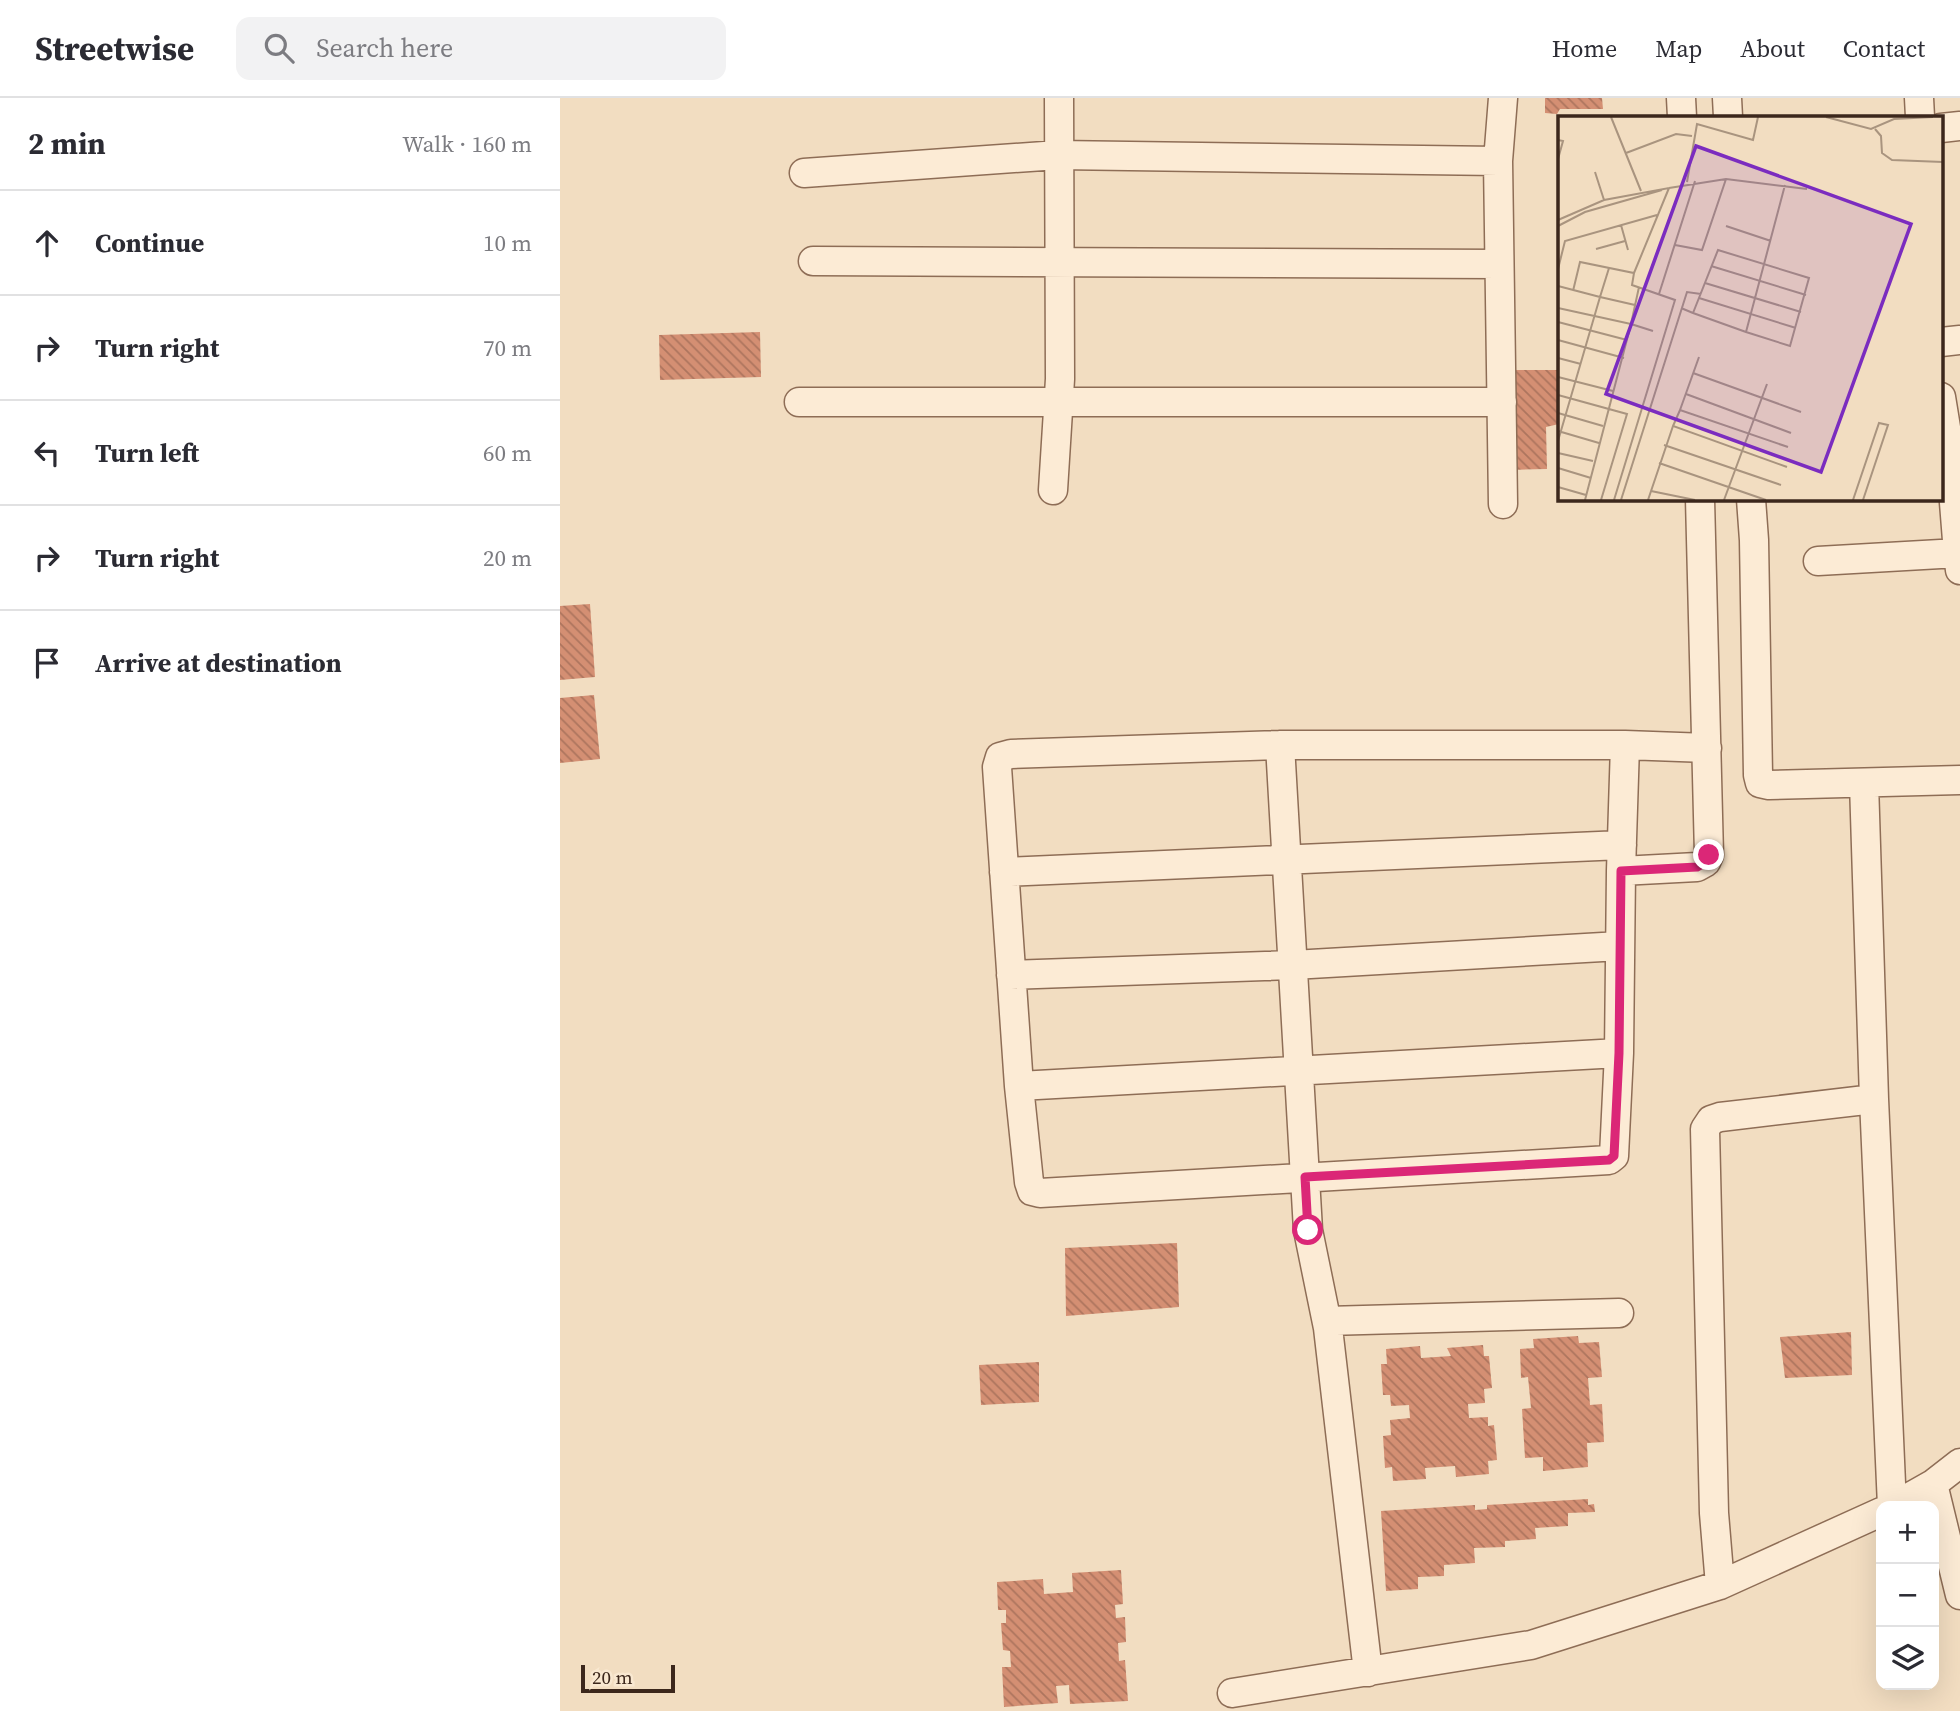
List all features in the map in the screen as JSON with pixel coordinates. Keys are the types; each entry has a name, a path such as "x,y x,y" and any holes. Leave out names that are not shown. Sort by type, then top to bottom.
{"street":[{"path":"1053,490 1060,379 1059,98"},
{"path":"1503,98 1499,161 1503,504"},
{"path":"1681,98 1682,116"},
{"path":"1727,98 1728,116"},
{"path":"1919,98 1920,116"},
{"path":"1942,128 1960,127"},
{"path":"804,173 1058,155 1499,161"},
{"path":"813,261 1499,264"},
{"path":"1942,342 1960,340"},
{"path":"1818,561 1959,559 1955,452 1942,401"},
{"path":"799,402 1502,402"},
{"path":"1004,872 1286,859 1621,858 1697,867 1706,862 1709,855 1700,500"},
{"path":"1751,500 1760,783 1769,785 1960,780"},
{"path":"1625,745 1616,1152 1609,1160 1040,1193 1032,1191 1019,1086 997,767 1000,757 1011,754 1280,745 1625,745 1707,748"},
{"path":"1280,745 1309,1241 1327,1321 1368,1672"},
{"path":"1864,783 1874,1099 1893,1501"},
{"path":"1011,975 1293,965 1620,946"},
{"path":"1019,1086 1619,1053"},
{"path":"1720,1585 1714,1513 1705,1129 1711,1120 1720,1117 1874,1099"},
{"path":"1327,1321 1619,1313"},
{"path":"1902,1501 1933,1484 1960,1463"},
{"path":"1933,1484 1960,1595"},
{"path":"1232,1693 1531,1645 1720,1585 1876,1514"}],"building":[{"path":"1545,98 1602,98 1603,109 1560,109 1557,114 1545,113"},
{"path":"760,332 761,377 660,380 659,335"},
{"path":"1513,370 1558,370 1558,424 1546,427 1547,469 1510,470"},
{"path":"590,604 595,677 560,680 560,606"},
{"path":"594,695 600,759 560,763 560,698"},
{"path":"1177,1243 1179,1307 1066,1316 1065,1248"},
{"path":"1851,1332 1852,1375 1785,1378 1780,1337"},
{"path":"1578,1336 1579,1343 1599,1342 1602,1377 1588,1378 1590,1405 1602,1404 1604,1442 1587,1443 1588,1467 1543,1471 1543,1457 1525,1458 1522,1409 1531,1408 1528,1377 1521,1378 1520,1349 1534,1348 1533,1339"},
{"path":"1483,1345 1484,1356 1489,1356 1492,1388 1484,1389 1485,1403 1468,1404 1469,1418 1488,1417 1488,1426 1494,1425 1497,1460 1488,1461 1489,1474 1456,1477 1455,1466 1425,1468 1426,1479 1393,1481 1392,1467 1385,1468 1383,1436 1391,1435 1390,1420 1410,1418 1409,1405 1391,1406 1390,1395 1383,1395 1381,1364 1387,1364 1386,1349 1420,1346 1421,1358 1451,1356 1447,1348"},
{"path":"1039,1362 1039,1402 981,1405 979,1365"},
{"path":"1588,1499 1588,1505 1594,1504 1595,1512 1568,1513 1568,1526 1535,1528 1536,1539 1505,1541 1505,1547 1474,1548 1475,1563 1444,1565 1444,1576 1418,1577 1418,1589 1386,1591 1381,1511 1475,1505 1475,1510 1487,1509 1487,1505"},
{"path":"1121,1570 1123,1604 1115,1605 1116,1618 1125,1617 1126,1642 1118,1643 1119,1661 1125,1660 1128,1701 1070,1704 1069,1685 1056,1686 1058,1703 1004,1707 1002,1667 1011,1667 1010,1651 1003,1650 1001,1623 1006,1623 1006,1610 998,1610 997,1582 1043,1579 1044,1594 1073,1592 1072,1573"}],"route":[{"path":"1308,1230 1305,1177 1609,1160 1614,1156 1619,1053 1621,871 1697,867 1706,862 1709,855"}]}
